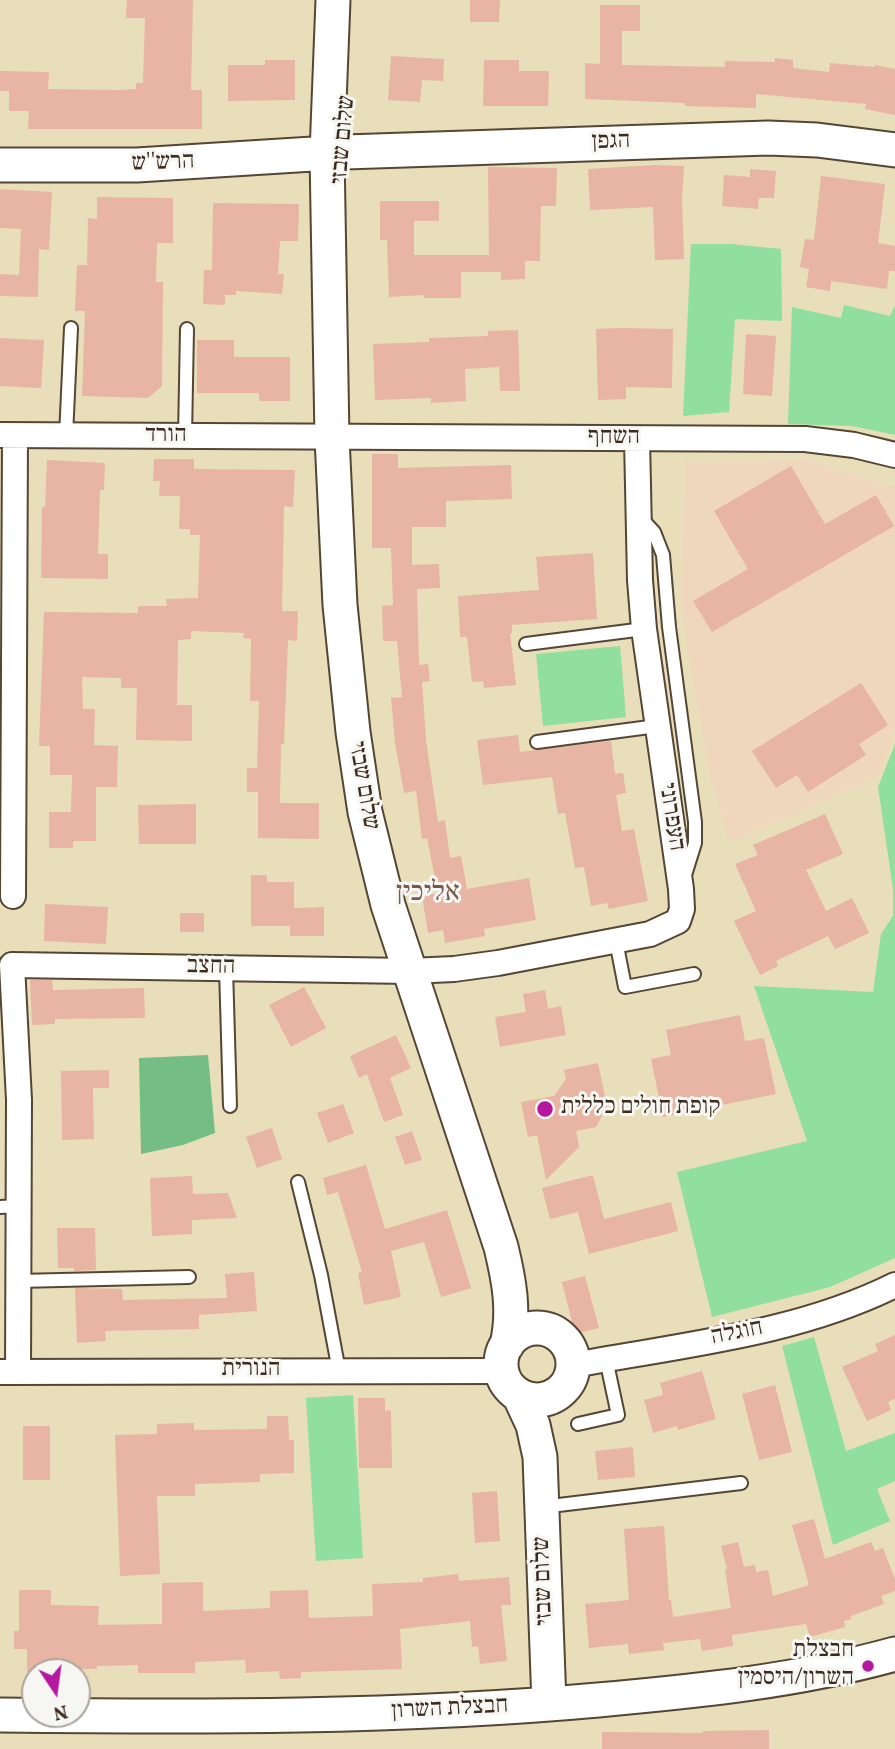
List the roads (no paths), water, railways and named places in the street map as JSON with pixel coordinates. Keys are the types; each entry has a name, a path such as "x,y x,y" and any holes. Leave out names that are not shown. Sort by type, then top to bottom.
{"street":[{"name":"שלום שבזי","path":"333,0 336,153 330,280 332,438 340,605 359,779 376,857 410,971 493,1223 506,1271 512,1314 509,1370 533,1425 540,1457 549,1704"},
{"name":"שלום שבזי","path":"336,153 354,0"},
{"name":"הגפן","path":"336,153 768,138 817,140 895,150"},
{"name":"הרש''ש","path":"0,165 138,165 336,153"},
{"name":"הורד","path":"7,436 332,438"},
{"path":"7,436 6,802 13,896"},
{"name":"השחף","path":"332,438 805,439 854,445 895,455"},
{"name":"העפרוני","path":"410,971 454,970 616,941 650,934 678,921 682,909 681,889 644,629 638,515 638,439"},
{"name":"החצב","path":"7,1002 12,965 410,971"},
{"path":"7,1002 14,1107 9,1207 18,1281 9,1372"},
{"name":"שלום שבזי","path":"506,1271 533,1316 567,1342 572,1353 590,1362 572,1376 550,1409 540,1457"},
{"name":"חוגלה","path":"590,1362 791,1324 854,1304 895,1284"},
{"path":"547,1329 523,1331 509,1370 536,1400 558,1394"},
{"name":"הנורית","path":"9,1372 509,1370"},
{"name":"חבצלת השרון","path":"0,1716 309,1716 549,1704 666,1694 773,1680 895,1654"}],"lane":[{"path":"66,436 71,328"},
{"path":"185,437 187,329"},
{"path":"638,515 654,532 663,555 669,627 695,822 695,843 681,889"},
{"path":"526,644 644,629"},
{"path":"537,742 657,726"},
{"path":"616,941 625,987 694,974"},
{"path":"226,968 230,1107"},
{"path":"298,1182 321,1275 339,1371"},
{"path":"18,1281 189,1278"},
{"path":"578,1424 618,1415 590,1362"},
{"path":"542,1507 741,1483"}],"place":[{"name":"קופת חולים כללית","path":"545,1109"},
{"name":"חבצלת השרון/היסמין","path":"868,1666"}],"district":[{"name":"אליכין","path":"428,895"}]}
